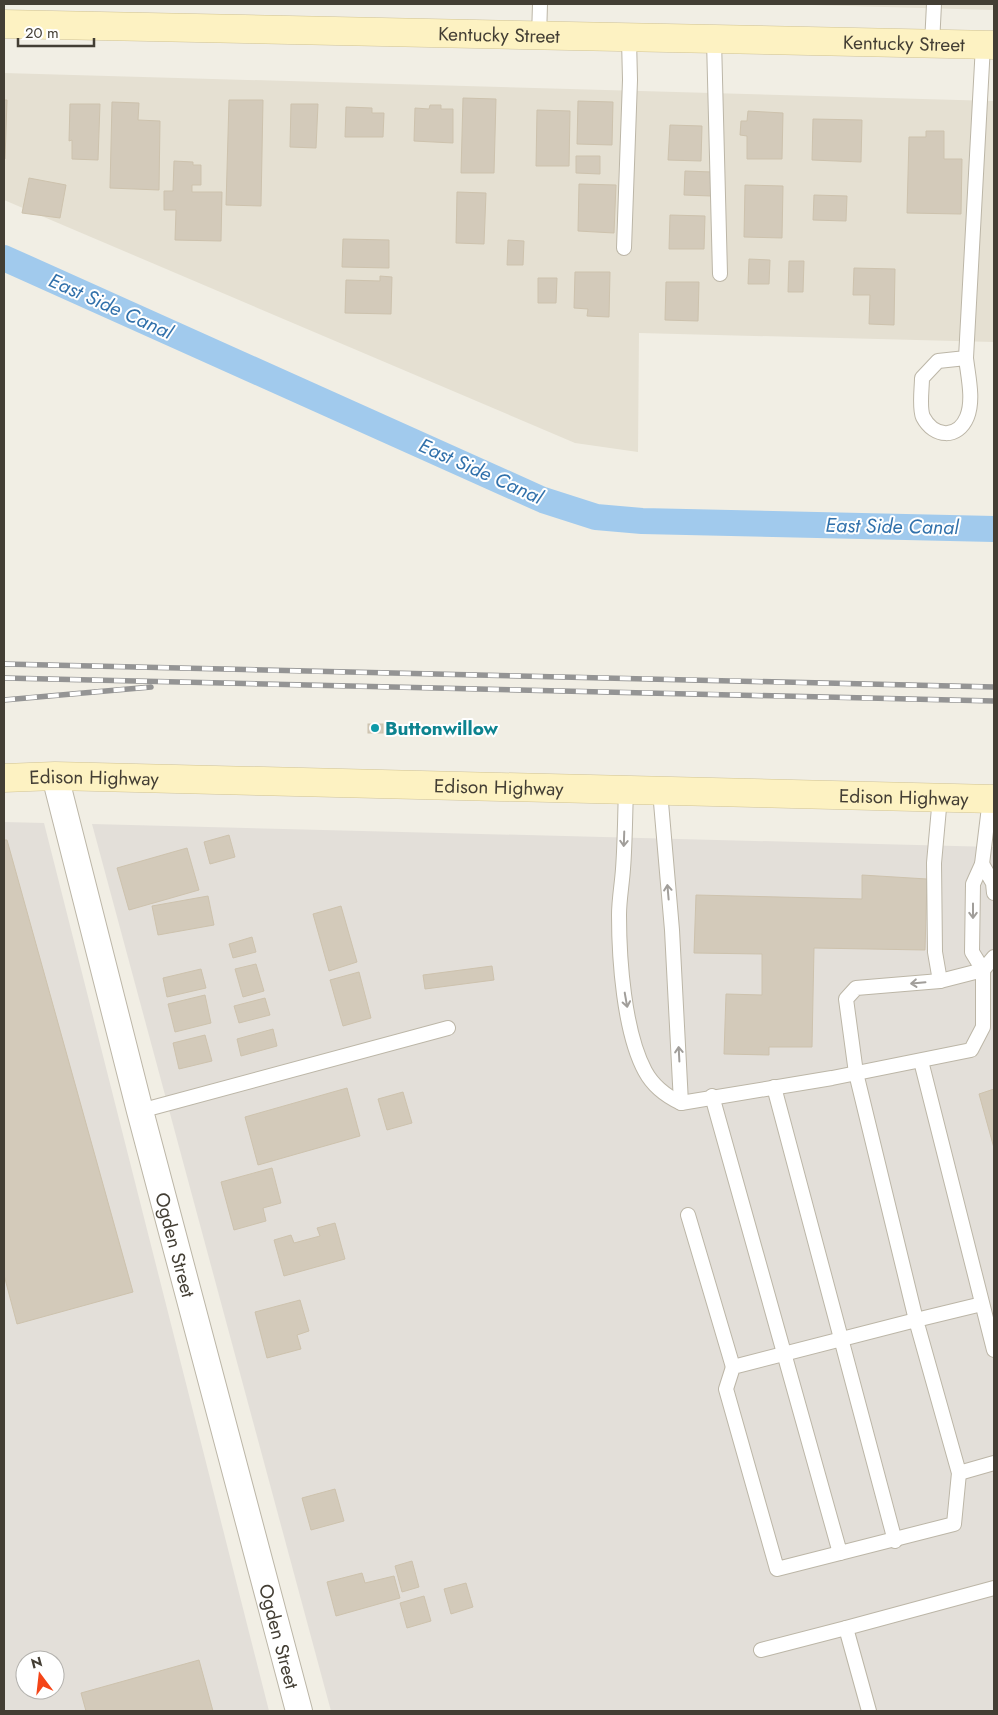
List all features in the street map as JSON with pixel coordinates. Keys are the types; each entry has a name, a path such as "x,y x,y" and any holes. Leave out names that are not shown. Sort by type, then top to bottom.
{"main road":[{"name":"Kentucky Street","path":"4,24 629,39 989,45"},
{"name":"Edison Highway","path":"4,778 55,776 992,799"}],"street":[{"name":"Ogden Street","path":"55,776 140,1111 299,1711"}],"lane":[{"path":"539,37 540,4"},
{"path":"932,44 934,4"},
{"path":"624,248 630,80 629,39"},
{"path":"714,40 720,274"},
{"path":"966,358 938,361 922,378 922,416 936,432 949,434 958,430 967,416 970,391 966,358 989,45"},
{"path":"626,790 624,869 619,913 621,969 632,1034 645,1070 654,1083 669,1097 681,1102 856,1073 970,1050 982,1027 983,970 972,952 973,884 982,864 992,799"},
{"path":"660,791 672,930 681,1102"},
{"path":"940,798 934,863 935,952 940,981"},
{"path":"982,864 993,884 994,893"},
{"path":"688,1215 734,1367 726,1389 777,1569 954,1524 959,1473 916,1320 856,1073 846,999 856,988 940,981 983,970 994,957"},
{"path":"140,1111 448,1028"},
{"path":"921,1061 994,1350"},
{"path":"774,1087 895,1540"},
{"path":"712,1096 786,1354 840,1553"},
{"path":"734,1367 982,1304"},
{"path":"959,1473 994,1463"},
{"path":"761,1650 994,1588"},
{"path":"846,1628 869,1711"}],"shaded area":[{"path":"775,4 994,4 994,10"},
{"path":"4,73 994,101 994,342 639,333 638,452 575,443 4,200"},
{"path":"4,822 44,823 269,1711 4,1711"},
{"path":"92,824 994,847 994,1711 331,1711"}],"building":[{"path":"463,98 496,99 494,173 461,173"},
{"path":"4,100 7,100 5,159 4,159"},
{"path":"229,100 263,100 261,206 226,205"},
{"path":"578,101 613,102 612,145 577,144"},
{"path":"112,102 139,103 138,120 160,121 159,190 110,188"},
{"path":"70,104 100,104 98,160 72,159 72,140 69,141"},
{"path":"291,104 318,104 316,148 290,147"},
{"path":"430,105 441,105 441,109 453,109 453,143 414,141 415,108 429,109"},
{"path":"346,107 372,108 372,113 384,113 383,137 345,137"},
{"path":"537,110 570,111 569,166 536,166"},
{"path":"748,111 783,113 782,159 747,159 747,136 740,135 741,121 747,121"},
{"path":"813,119 862,120 861,162 812,160"},
{"path":"670,125 702,126 701,161 668,160"},
{"path":"926,131 944,131 944,159 962,159 961,214 907,213 909,137 926,137"},
{"path":"576,156 600,156 600,174 576,173"},
{"path":"174,161 193,162 193,165 201,165 201,185 192,185 192,192 222,192 221,241 175,240 176,210 164,210 164,191 173,191"},
{"path":"685,171 712,172 711,196 684,195"},
{"path":"29,178 66,185 60,218 22,213"},
{"path":"579,184 616,185 614,233 578,231"},
{"path":"745,185 783,186 782,238 744,237"},
{"path":"457,192 486,193 484,244 456,243"},
{"path":"814,195 847,196 846,221 813,220"},
{"path":"670,215 705,216 704,249 669,249"},
{"path":"343,239 389,240 389,268 342,267"},
{"path":"508,240 524,241 523,265 507,265"},
{"path":"749,259 770,260 769,284 748,284"},
{"path":"789,261 804,261 803,292 788,292"},
{"path":"854,268 895,269 894,325 869,324 870,295 853,295"},
{"path":"575,272 610,272 609,317 587,316 588,309 574,308"},
{"path":"380,276 392,277 391,314 345,313 346,280 380,281"},
{"path":"538,278 557,278 556,303 538,303"},
{"path":"666,282 699,282 698,321 665,320"},
{"name":"Buttonwillow","path":"368,724 383,724 383,733 368,733"},
{"path":"229,835 235,857 210,864 204,842"},
{"path":"4,840 7,840 133,1292 17,1324 4,1275"},
{"path":"187,848 199,890 129,910 117,868"},
{"path":"862,875 927,879 925,950 814,948 812,1047 769,1047 769,1055 724,1054 726,994 762,995 762,954 694,953 696,895 862,899"},
{"path":"208,896 214,925 158,935 152,906"},
{"path":"341,906 357,962 329,971 313,914"},
{"path":"252,937 256,952 233,958 229,944"},
{"path":"256,964 264,991 243,997 235,969"},
{"path":"492,966 494,980 425,989 423,975"},
{"path":"201,969 206,988 167,997 163,978"},
{"path":"359,972 371,1018 343,1026 330,980"},
{"path":"205,995 211,1023 175,1032 168,1004"},
{"path":"265,998 270,1015 239,1023 234,1006"},
{"path":"273,1029 277,1046 241,1056 237,1039"},
{"path":"205,1035 212,1061 179,1069 173,1043"},
{"path":"347,1088 360,1136 258,1165 245,1117"},
{"path":"994,1089 994,1148 979,1094"},
{"path":"403,1092 412,1123 387,1130 378,1099"},
{"path":"272,1168 281,1203 263,1208 266,1221 234,1230 221,1182"},
{"path":"335,1223 345,1259 284,1276 274,1240 291,1235 294,1243 320,1236 317,1228"},
{"path":"300,1300 309,1331 297,1335 301,1349 267,1358 255,1312"},
{"path":"335,1489 344,1521 311,1530 302,1498"},
{"path":"412,1561 419,1587 402,1592 395,1566"},
{"path":"362,1573 365,1583 394,1576 400,1598 336,1616 327,1582"},
{"path":"466,1583 473,1607 451,1614 444,1589"},
{"path":"424,1596 431,1621 407,1628 400,1603"},
{"path":"199,1660 213,1711 86,1711 81,1693"}],"waterway":[{"name":"East Side Canal","path":"4,258 543,500 596,517 642,521 994,529"}],"railway":[{"path":"4,664 994,687"},
{"path":"4,678 994,701"},
{"path":"4,700 151,687"}],"place":[{"name":"Buttonwillow","path":"375,728"}]}
